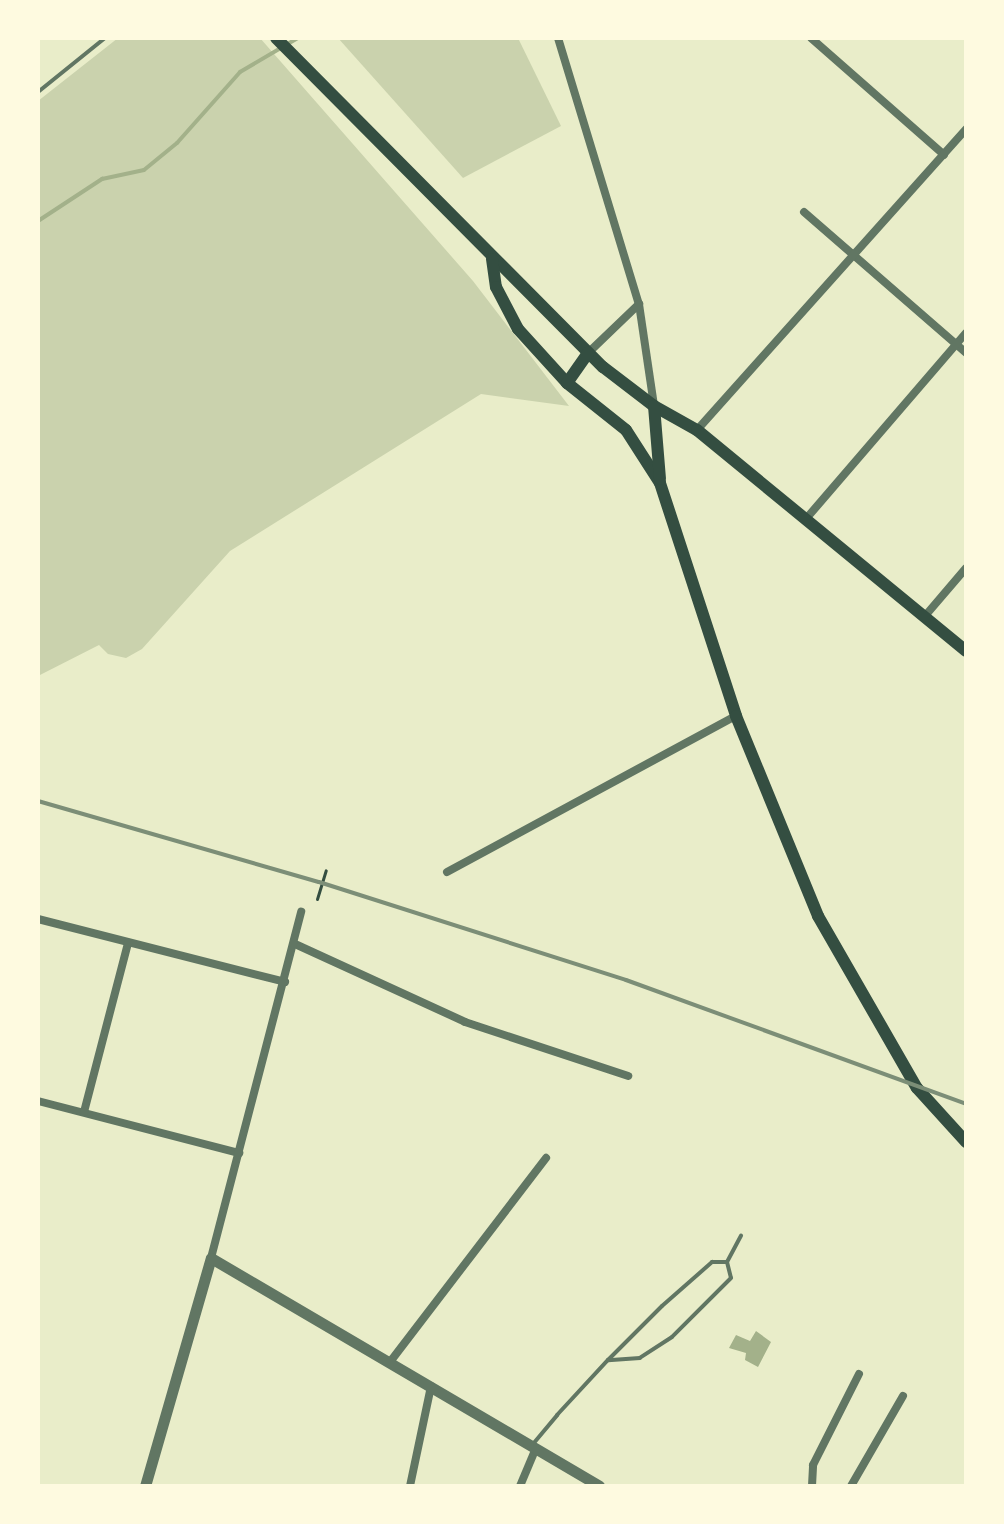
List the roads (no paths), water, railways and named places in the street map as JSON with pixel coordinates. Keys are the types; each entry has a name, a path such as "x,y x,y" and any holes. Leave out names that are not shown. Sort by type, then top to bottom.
{"main road":[{"path":"276,38 588,353 654,406 697,430 966,651"},
{"path":"492,259 496,287 518,329 567,383 626,430 660,483"},
{"path":"567,383 588,353"},
{"path":"654,406 660,483 736,716 818,916 917,1088 966,1142"}],"street":[{"path":"558,38 639,304 654,406"},
{"path":"811,38 944,155"},
{"path":"697,430 855,257 966,129"},
{"path":"804,212 966,353"},
{"path":"588,353 639,304"},
{"path":"805,520 966,333"},
{"path":"925,616 966,568"},
{"path":"447,872 736,716"},
{"path":"145,1486 211,1258 301,912"},
{"path":"38,919 285,982"},
{"path":"84,1112 128,943"},
{"path":"295,944 465,1022 628,1076"},
{"path":"38,1101 239,1153"},
{"path":"390,1362 546,1158"},
{"path":"211,1258 599,1486"},
{"path":"813,1486 813,1465 859,1374"},
{"path":"410,1486 431,1386"},
{"path":"851,1486 903,1396"},
{"path":"520,1486 534,1447"}],"lane":[{"path":"38,92 105,38"},
{"path":"608,1360 640,1358 672,1337 731,1278 727,1262 741,1236"},
{"path":"534,1447 608,1360 712,1262 727,1262"}],"waterway":[{"path":"38,221 102,179 144,170 177,143 240,72 298,38"}],"railway":[{"path":"38,801 319,882 626,980 966,1104"}]}
